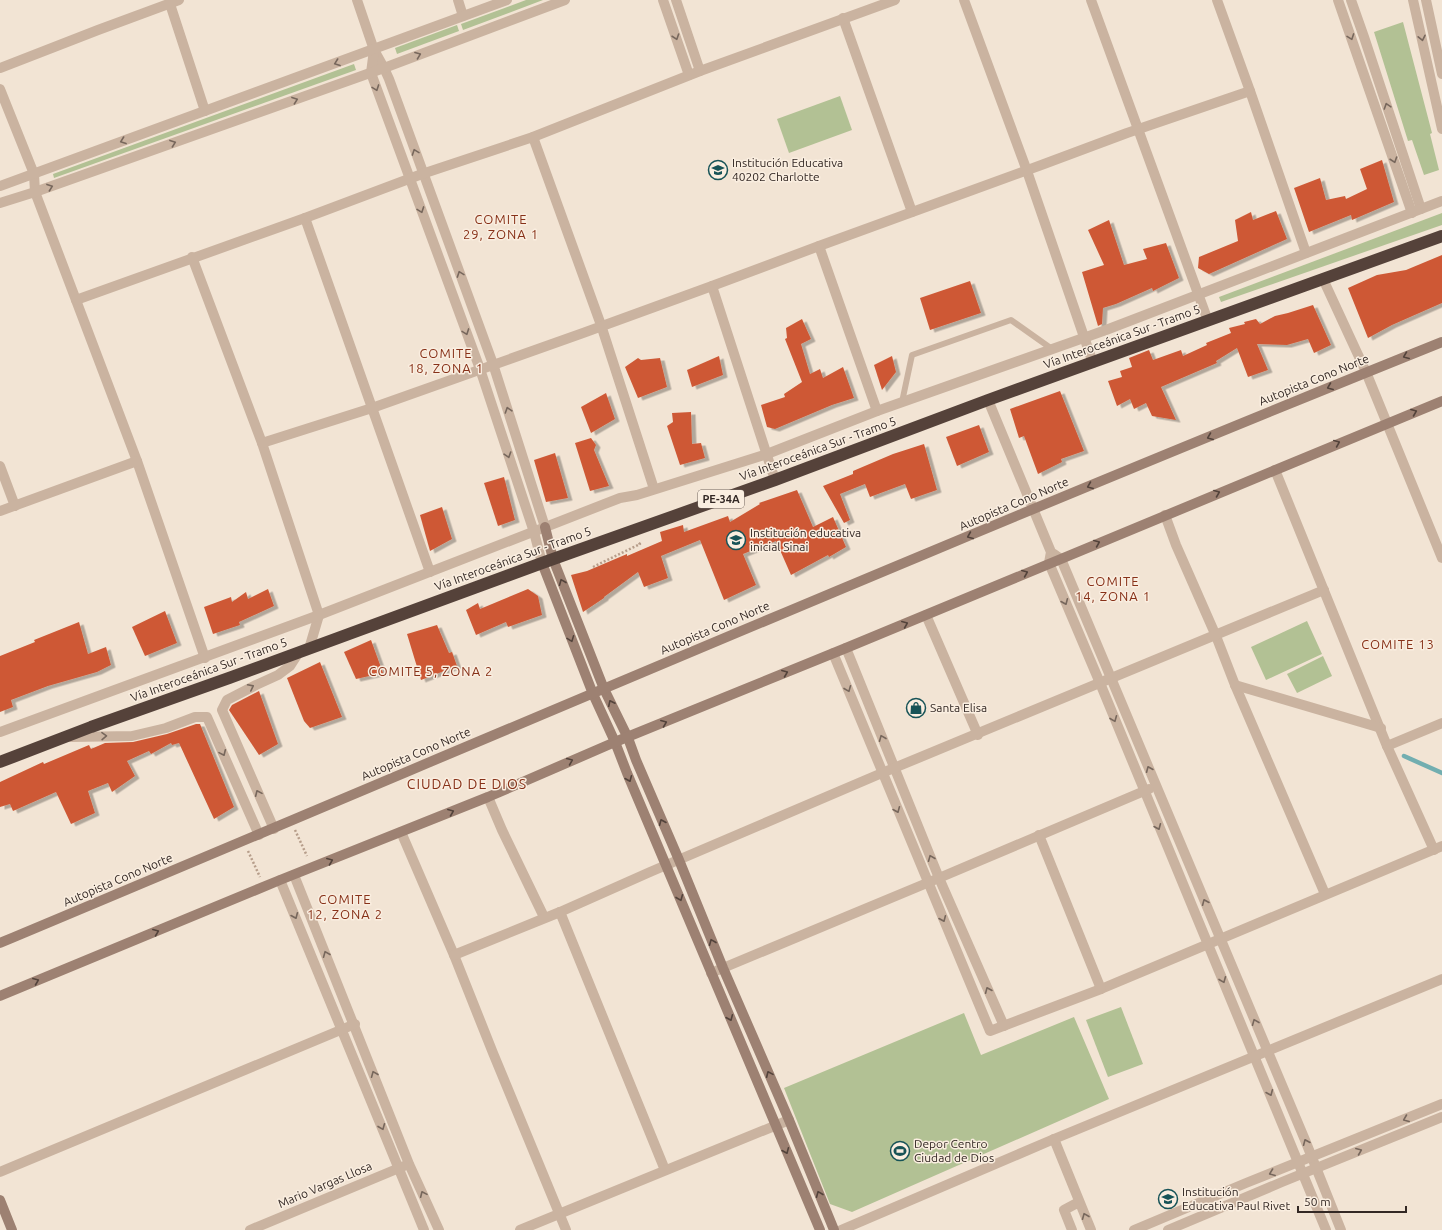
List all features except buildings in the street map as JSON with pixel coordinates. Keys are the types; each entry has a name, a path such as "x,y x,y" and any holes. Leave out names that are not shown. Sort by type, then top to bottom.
{"highway":[{"name":"Vía Interoceánica Sur - Tramo 5","path":"0,762 547,561 775,480 988,400 1442,236"}],"main road":[{"name":"Autopista Cono Norte","path":"0,943 1033,510 1442,342"},
{"path":"0,996 280,880 488,797 615,742 628,738 926,615 1442,400"},
{"path":"545,527 547,561 593,694 615,742 820,1230"},
{"path":"547,561 604,689 628,738 834,1230"},
{"path":"0,1200 12,1230"}],"street":[{"path":"357,0 374,50 384,68 493,364 545,527"},
{"path":"458,0 463,16"},
{"path":"0,186 507,0"},
{"path":"0,203 371,73 565,0"},
{"path":"663,0 689,75"},
{"path":"676,0 700,71"},
{"path":"76,300 192,257 305,218 409,178 533,138 689,75 894,0"},
{"path":"964,0 1027,171 1093,363"},
{"path":"1091,0 1208,321"},
{"path":"1217,0 1306,253"},
{"path":"1338,0 1417,211"},
{"path":"1351,0 1364,37 1417,211"},
{"path":"1413,0 1442,129"},
{"path":"1426,0 1442,74"},
{"path":"0,68 174,2 205,111"},
{"path":"843,18 912,212"},
{"path":"374,50 371,73 480,369 534,532 547,561"},
{"path":"0,89 34,174 35,192 137,461 205,658"},
{"path":"262,443 372,408 712,286 1138,129 1250,91"},
{"path":"533,138 601,325 654,489"},
{"path":"0,732 319,615 620,498 636,495 767,454 877,411 1199,295 1442,201"},
{"path":"305,218 430,572"},
{"path":"819,246 877,411"},
{"path":"192,257 262,443 319,615 304,651 290,666 278,675 227,700 222,710 274,829"},
{"path":"1323,279 1366,372 1442,558"},
{"path":"712,286 775,480"},
{"path":"988,400 1051,552 1049,563 1100,683 1143,791 1304,1173 1326,1230"},
{"path":"0,511 137,461"},
{"path":"0,466 15,506"},
{"path":"833,653 990,1031 1101,989 1438,848 1387,746 1381,728 1275,470"},
{"path":"1165,515 1176,545 1216,636 1235,685 1325,894"},
{"path":"1051,552 1061,558 1110,678 1317,1168 1341,1230"},
{"path":"454,955 560,912 894,768 978,735 1110,678 1216,636 1324,590"},
{"path":"926,615 978,735"},
{"path":"846,648 939,878 1004,1026"},
{"path":"1235,685 1381,728"},
{"path":"65,737 132,736 166,728 195,717 207,717 259,835"},
{"path":"1387,746 1442,723"},
{"path":"711,973 928,883 1156,785"},
{"path":"488,797 544,918"},
{"path":"401,832 454,955 566,1230"},
{"path":"1039,835 1101,989"},
{"path":"294,875 409,1164 439,1230"},
{"path":"280,880 424,1230"},
{"path":"560,912 665,1170"},
{"path":"841,1230 1442,979"},
{"path":"0,1172 354,1024"},
{"path":"1134,1230 1442,1104"},
{"path":"1168,1230 1442,1117"},
{"path":"520,1230 789,1120"},
{"path":"1054,1140 1091,1230"},
{"name":"Mario Vargas Llosa","path":"250,1230 409,1164"},
{"path":"1072,1230 1064,1210 1079,1202"}],"lane":[{"path":"902,402 912,355 926,350 1011,320 1052,349"}],"path":[{"path":"593,568 640,544 638,542 626,547"},
{"path":"291,821 312,868"},
{"path":"244,841 264,887"}],"green space":[{"path":"526,0 543,0 463,30 461,24"},
{"path":"1403,22 1432,133 1430,134 1439,170 1424,175 1412,140 1408,141 1374,32"},
{"path":"457,25 459,31 397,54 395,48"},
{"path":"354,64 356,70 54,178 53,174"},
{"path":"840,96 852,130 789,153 777,119"},
{"path":"1442,213 1442,225 1221,302 1219,297"},
{"path":"1307,621 1322,654 1266,680 1251,647"},
{"path":"1323,656 1332,676 1297,693 1287,674"},
{"path":"1121,1007 1143,1064 1108,1077 1086,1020"},
{"name":"Depor Centro Ciudad de Dios","path":"964,1013 981,1055 1074,1017 1109,1099 852,1212 830,1204 784,1088"}],"waterway":[{"path":"1404,756 1442,773"}],"place":[{"name":"Institución Educativa 40202 Charlotte","path":"718,170"},
{"name":"Institución educativa inicial Sinai","path":"736,540"},
{"name":"Santa Elisa","path":"916,708"},
{"name":"Depor Centro Ciudad de Dios","path":"900,1151"},
{"name":"Institución Educativa Paul Rivet","path":"1168,1199"}],"district":[{"name":"COMITE 29, ZONA 1","path":"501,226"},
{"name":"COMITE 18, ZONA 1","path":"446,360"},
{"name":"COMITE 14, ZONA 1","path":"1113,588"},
{"name":"COMITE 13","path":"1398,644"},
{"name":"COMITE 5, ZONA 2","path":"431,671"},
{"name":"CIUDAD DE DIOS","path":"467,784"},
{"name":"COMITE 12, ZONA 2","path":"345,906"}]}
